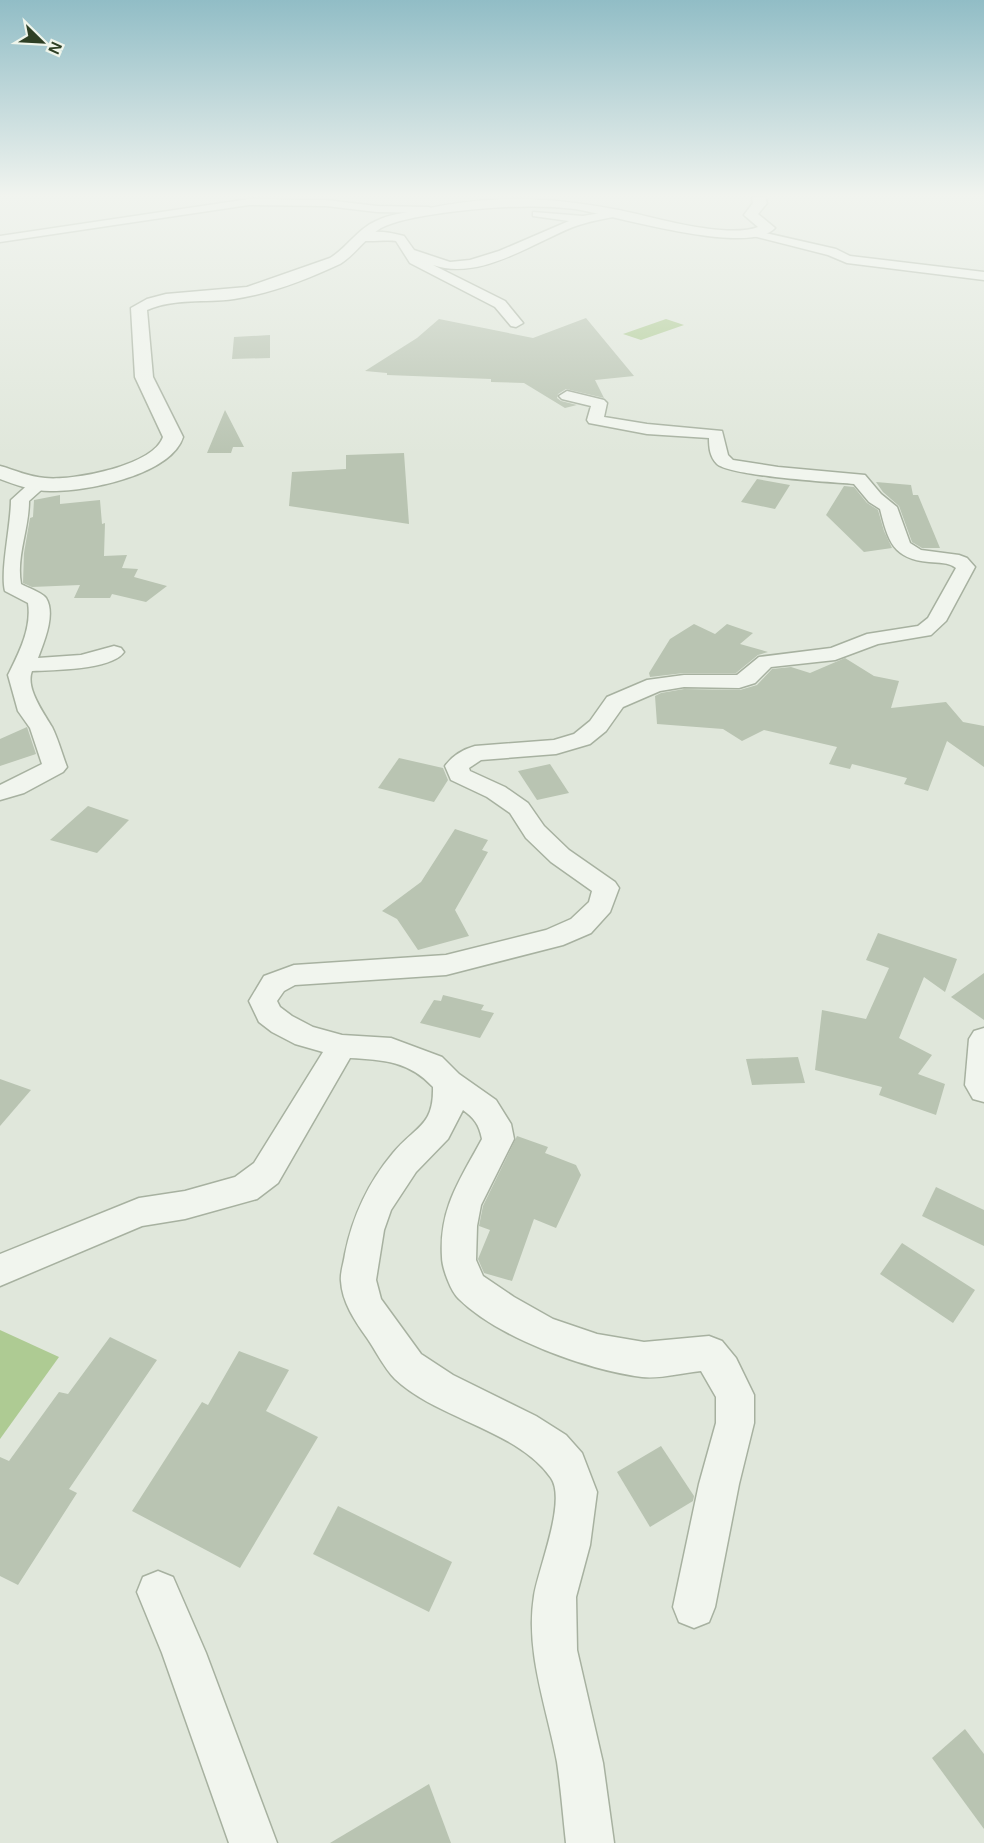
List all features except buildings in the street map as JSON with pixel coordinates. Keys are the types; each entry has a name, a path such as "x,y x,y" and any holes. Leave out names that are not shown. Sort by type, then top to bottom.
{"street":[{"path":"0,472 39,484 74,485 150,461 167,451 173,437 144,377 139,308 148,303 175,297 224,296 250,291 272,283"},
{"path":"459,283 500,304 516,323"},
{"path":"567,396 599,403 595,420 647,429 716,434 718,453 724,462 729,464 778,472 857,478 873,492 874,498 888,507 890,522 902,546 916,554 960,562 965,565 966,570 936,621 924,631 874,638 835,654 766,661 758,665 747,680 739,682 684,681 655,685 615,702 598,726 582,739 556,747 475,753 457,766 459,775 496,792 519,808 535,832 560,856 606,888 601,906 581,926 554,938 446,964 294,975 277,980 267,989 263,1001 269,1014 305,1036 342,1046 391,1049 430,1065 448,1083 485,1109 495,1124 498,1139 464,1204 460,1226 459,1260 470,1287 501,1309 543,1333 597,1351 644,1360 709,1353 723,1371 735,1395 735,1423 719,1484 694,1607"},
{"path":"0,793 16,788 55,767 41,728 29,711 19,675 40,617 37,600 12,587 8,564 21,515 20,500 39,484"},
{"path":"23,666 73,663 98,659 114,652"},
{"path":"984,1039 980,1085 984,1090"},
{"path":"0,1270 139,1212 185,1205 245,1189 266,1173 342,1046"},
{"path":"448,1083 449,1106 437,1130 405,1162 376,1204 367,1230 358,1280 365,1306 408,1366 440,1388 522,1429 552,1449 568,1467 577,1492 569,1545 555,1597 555,1650 580,1763 590,1843"},
{"path":"158,1592 184,1653 253,1843"}],"shaded area":[{"path":"666,319 684,325 641,340 623,334"},
{"path":"0,1330 59,1357 0,1439"}]}
